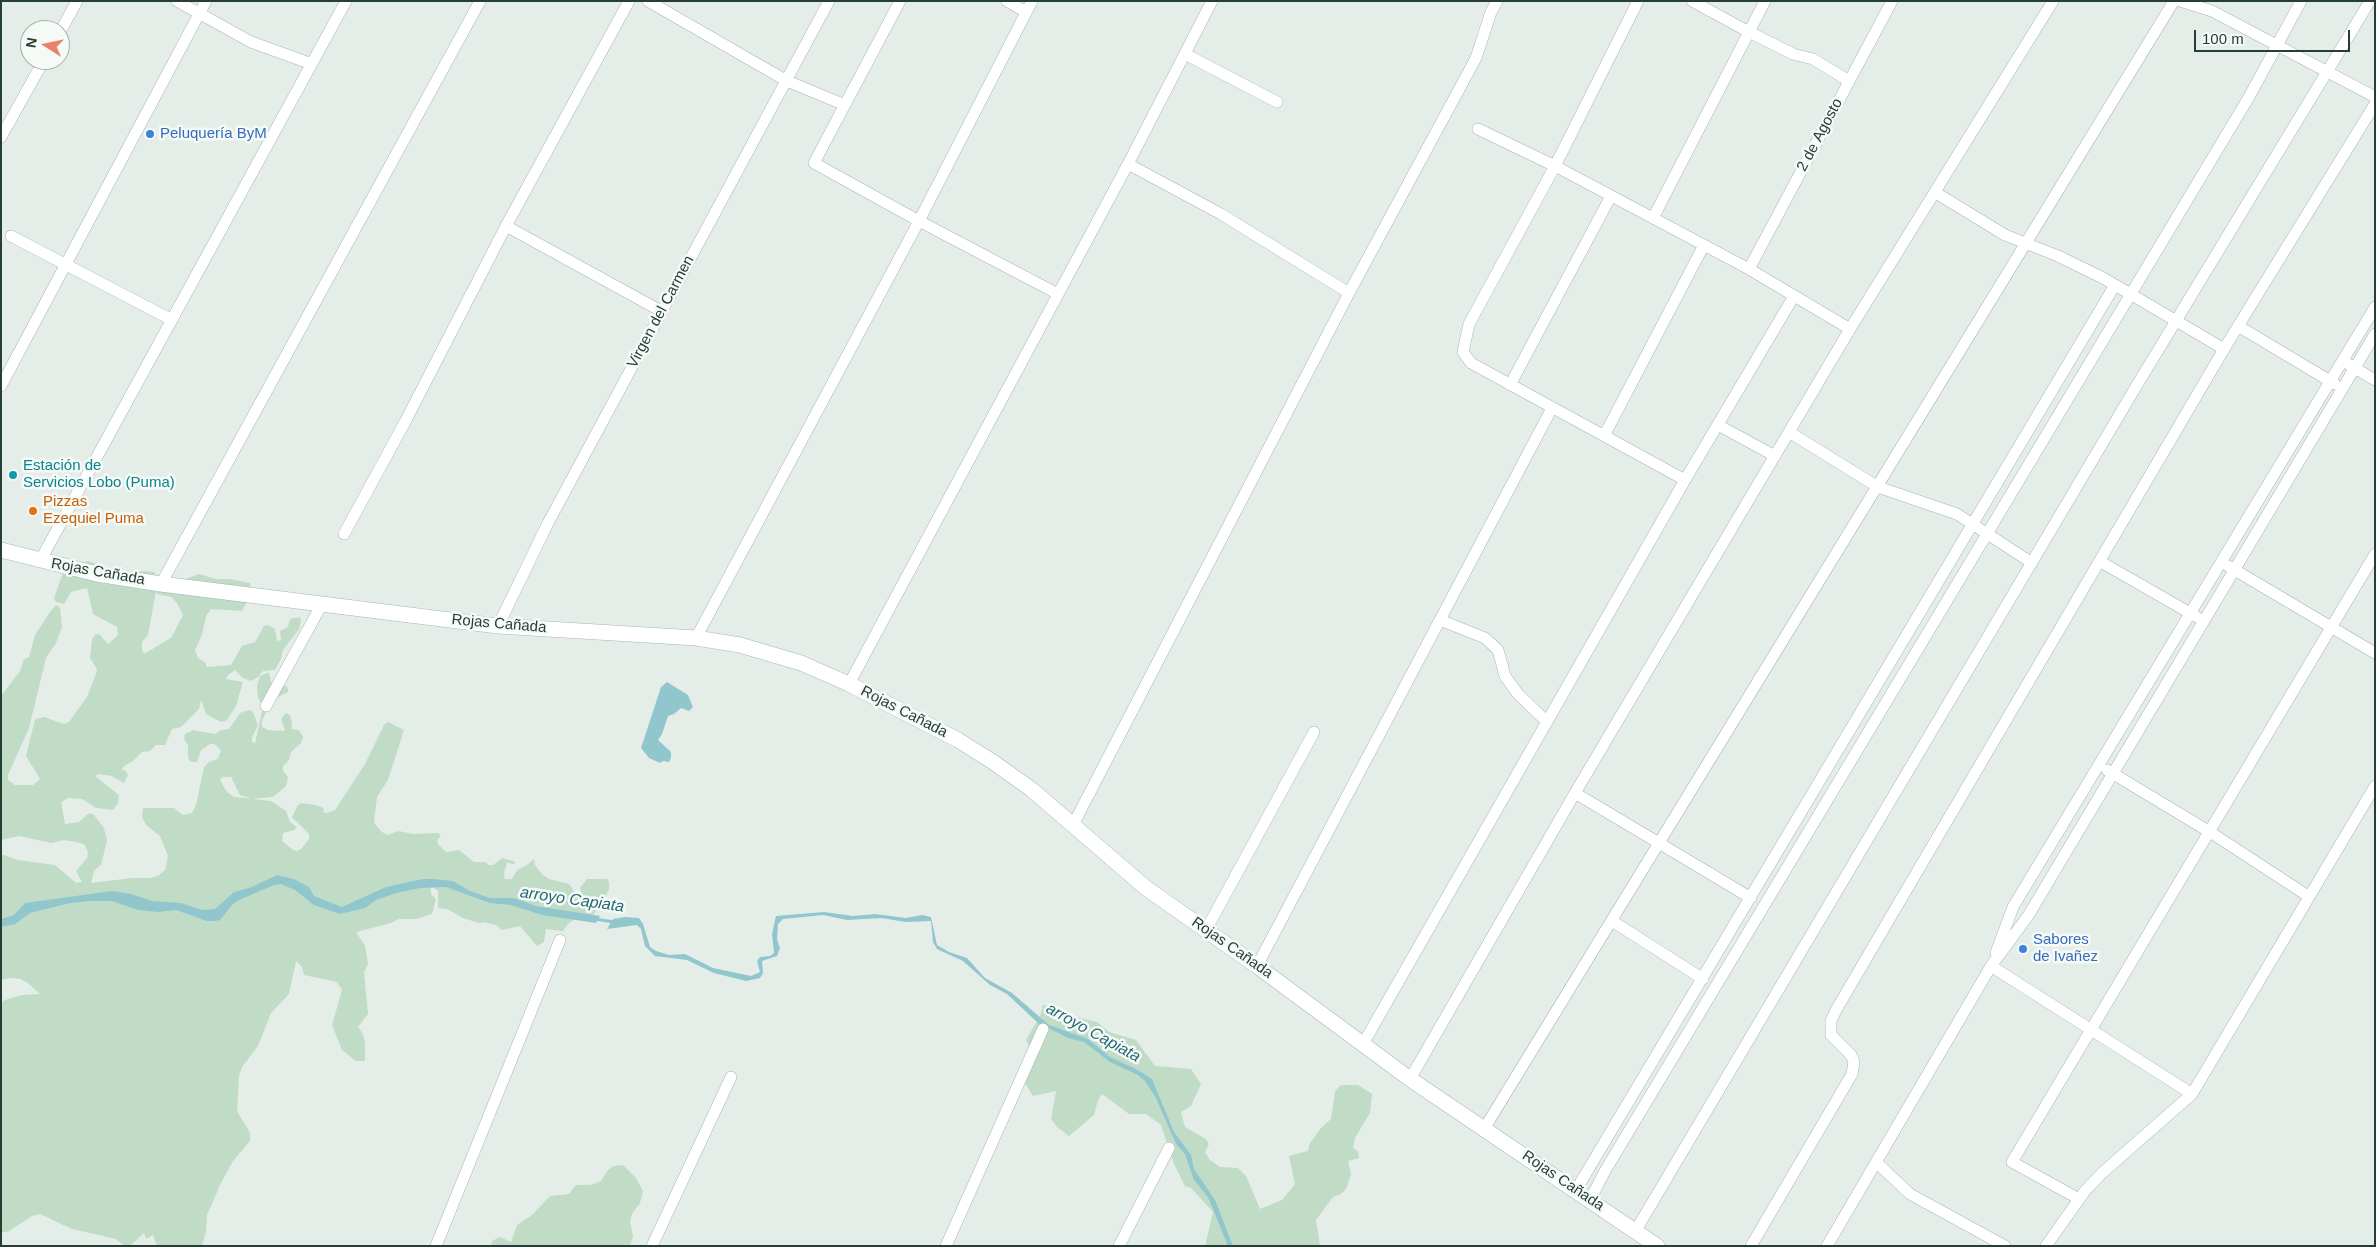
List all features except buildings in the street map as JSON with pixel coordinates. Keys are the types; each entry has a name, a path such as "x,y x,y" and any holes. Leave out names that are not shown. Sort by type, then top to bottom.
{"main road":[{"name":"Rojas Cañada","path":"1,550 97,574 161,584 498,626 696,638 768,652 801,663 849,684 958,740 979,753 1031,789 1146,888 1257,966 1410,1080 1636,1230 1657,1246"}],"street":[{"path":"67,20 77,1"},
{"path":"177,1 251,42 312,64"},
{"path":"1,386 206,1"},
{"path":"40,561 346,1"},
{"path":"161,584 480,1"},
{"path":"344,534 405,422 506,226 629,1"},
{"path":"648,1 787,81 845,105"},
{"name":"Virgen del Carmen","path":"498,626 548,523 829,1"},
{"path":"900,1 814,163 918,221 1058,294"},
{"path":"1007,1 1026,12"},
{"path":"696,638 918,221 1032,1"},
{"path":"849,684 1128,164 1212,1"},
{"path":"1073,825 1349,293 1476,58 1487,22 1497,1"},
{"path":"1638,1 1555,166 1469,324 1464,340 1463,352 1471,363 1685,480"},
{"path":"1692,1 1793,54 1813,59 1849,81"},
{"path":"1653,218 1764,1"},
{"name":"2 de Agosto","path":"1749,269 1892,1"},
{"path":"1410,1080 1575,793 1850,329 1936,193 2053,1"},
{"path":"1484,1129 2174,1"},
{"path":"2180,1 2212,11 2375,97"},
{"path":"1590,1200 1605,1171 2244,106 2301,1"},
{"path":"1636,1230 2032,563 2370,1"},
{"path":"1185,54 1277,102"},
{"path":"1,137 38,70"},
{"path":"1751,1246 1852,1074 1854,1062 1851,1054 1831,1036 1831,1021 1836,1010 2101,562 2224,349 2375,104"},
{"path":"1478,129 1555,166 1749,269 1850,329"},
{"path":"1128,164 1220,214 1349,293"},
{"path":"1936,193 2005,235 2058,256 2115,285 2130,296 2224,349"},
{"path":"1510,385 1611,196"},
{"path":"506,226 661,311"},
{"path":"11,236 172,320"},
{"path":"1604,436 1704,245"},
{"path":"1576,1190 2115,285"},
{"path":"1363,1044 1685,480 1794,296"},
{"path":"1991,966 2014,907 2375,307"},
{"path":"2238,326 2342,389"},
{"path":"1827,1246 1991,966 2028,916 2375,334"},
{"path":"2343,360 2375,380"},
{"path":"1257,966 1552,408"},
{"path":"1718,425 1775,456"},
{"path":"1789,432 1878,487 1957,514 2032,563"},
{"path":"2079,1199 2012,1162 2375,554"},
{"path":"2101,562 2204,622"},
{"path":"2221,562 2375,653"},
{"path":"266,706 322,604"},
{"path":"1440,620 1485,638 1498,650 1505,676 1518,694 1547,722"},
{"path":"1206,930 1314,732"},
{"path":"2099,765 2210,832 2308,896"},
{"path":"2046,1246 2079,1199 2102,1172 2192,1094 2375,786"},
{"path":"1575,793 1751,898"},
{"path":"1612,921 1703,979"},
{"path":"436,1246 560,940"},
{"path":"1991,966 2192,1094"},
{"path":"946,1246 1043,1029"},
{"path":"652,1246 731,1077"},
{"path":"1119,1246 1169,1148"},
{"path":"1876,1162 1910,1194 2005,1246"}],"green space":[{"path":"88,561 104,566 113,575 146,571 154,572 159,579 171,584 199,574 216,579 230,579 250,583 251,594 242,611 211,609 206,616 202,635 195,650 198,658 206,663 206,667 231,665 242,646 255,642 264,626 268,625 275,629 277,641 281,640 280,631 288,627 290,619 300,617 301,621 299,629 283,650 275,670 263,671 251,681 243,678 235,670 228,675 226,679 243,682 236,706 226,721 221,722 206,714 201,700 199,709 181,727 172,729 165,745 156,745 150,751 142,752 133,761 124,766 122,770 126,771 128,775 124,783 112,776 99,774 95,776 119,795 118,803 113,810 96,808 82,799 69,798 61,802 65,824 79,822 89,813 93,814 104,828 107,841 101,865 94,871 91,883 149,878 158,876 165,870 168,856 160,836 146,825 142,817 143,808 174,808 183,815 192,813 196,805 204,767 209,762 218,759 221,750 214,744 210,744 201,750 197,762 191,762 188,758 188,745 184,739 185,734 193,730 215,734 221,730 229,729 240,713 249,710 253,712 258,725 252,737 252,742 255,743 263,708 258,697 257,686 260,676 267,673 269,673 272,686 282,684 288,688 288,692 276,698 269,706 262,721 262,727 268,730 285,730 281,719 286,713 290,715 291,729 299,730 303,737 301,743 291,752 289,760 283,766 283,771 288,777 286,786 273,797 252,799 271,801 286,811 290,822 297,827 294,830 283,833 282,841 292,849 296,851 301,849 309,839 309,834 292,817 298,805 302,803 315,805 324,808 323,812 327,813 335,810 365,764 384,725 388,722 404,730 388,780 377,797 374,823 382,832 387,835 399,831 412,834 438,833 441,836 437,840 438,844 446,852 459,850 474,862 486,862 488,865 493,865 502,858 515,862 514,864 507,863 504,873 505,879 512,879 517,870 526,866 534,859 535,865 542,874 549,879 569,884 579,898 582,896 580,888 587,879 607,879 609,882 609,889 592,917 577,917 563,931 546,929 544,942 537,946 520,926 502,930 496,925 479,923 463,918 447,909 438,908 438,891 431,886 431,894 436,899 432,914 416,919 399,919 391,923 356,932 365,946 368,964 364,972 368,1014 358,1027 363,1034 365,1043 365,1061 356,1061 342,1050 332,1025 342,990 337,982 304,975 302,967 296,961 289,994 271,1013 258,1046 242,1067 239,1076 237,1111 250,1133 250,1141 233,1161 221,1183 207,1215 206,1231 202,1246 157,1246 153,1235 146,1239 144,1233 131,1245 123,1245 116,1239 72,1229 40,1214 32,1216 9,1231 1,1233 1,1003 22,995 40,994 28,983 20,979 10,978 1,980 1,854 18,860 55,865 76,883 82,882 76,871 87,858 88,853 85,845 64,840 51,843 19,836 1,840 1,696 20,671 24,659 29,657 35,635 50,612 56,605 60,607 62,628 56,643 46,658 29,728 8,775 8,780 15,785 33,785 40,779 26,756 35,719 44,717 64,724 69,722 87,697 96,674 97,669 90,658 92,639 95,635 99,634 108,644 118,635 117,627 93,614 87,588 71,592 64,604 56,602 54,598 63,573 70,567","holes":["156,591 157,594 171,597 177,603 183,615 171,638 144,654 142,642 148,635","223,777 231,777 240,795 252,799 234,797 227,792 220,780"]},
{"path":"1043,1005 1052,1007 1060,1013 1097,1022 1109,1032 1136,1040 1155,1066 1191,1069 1201,1084 1191,1106 1181,1112 1185,1127 1206,1139 1209,1144 1205,1152 1210,1160 1220,1167 1238,1168 1246,1176 1260,1209 1282,1200 1295,1184 1289,1156 1308,1151 1310,1143 1321,1128 1331,1119 1335,1091 1341,1085 1358,1085 1372,1094 1370,1113 1355,1138 1353,1148 1358,1151 1359,1158 1348,1161 1351,1174 1346,1189 1341,1194 1333,1197 1316,1220 1320,1246 1205,1246 1213,1212 1191,1188 1185,1186 1174,1164 1161,1125 1146,1114 1129,1114 1102,1094 1098,1100 1094,1115 1069,1136 1057,1127 1051,1119 1056,1091 1033,1096 1020,1075 1031,1051 1026,1040 1040,1016"},
{"path":"623,1165 636,1178 643,1191 640,1203 632,1214 630,1222 633,1236 630,1246 491,1246 492,1241 500,1237 511,1242 517,1225 532,1215 550,1196 569,1194 576,1185 590,1185 601,1181 608,1170 614,1166"}],"water":[{"path":"667,682 688,695 693,707 689,711 681,708 668,716 658,740 671,752 671,758 669,762 663,761 660,763 649,758 641,748 661,687"},
{"path":"277,875 294,879 309,887 314,896 342,907 386,887 423,879 433,879 453,881 470,891 490,898 514,898 536,906 600,916 596,923 542,915 511,905 490,903 446,887 420,888 396,893 376,900 365,908 340,914 314,905 295,890 281,884 274,885 239,900 233,904 220,920 215,921 207,921 176,910 158,912 138,910 112,901 91,901 70,903 30,913 15,924 1,927 1,919 14,915 25,903 112,891 131,894 152,901 181,903 202,910 215,909 234,892 252,887"},
{"path":"824,912 853,916 875,914 906,918 922,915 931,917 937,945 949,952 967,958 985,978 1012,993 1049,1025 1088,1039 1110,1057 1152,1079 1174,1132 1191,1155 1194,1169 1215,1200 1233,1246 1228,1246 1208,1197 1194,1180 1185,1154 1176,1144 1156,1098 1145,1081 1138,1075 1110,1062 1084,1042 1068,1038 1038,1023 1007,994 990,985 963,961 937,949 933,942 931,921 906,922 881,918 847,920 823,915 783,919 778,924 777,939 780,948 777,956 762,961 763,973 760,978 746,981 714,973 687,960 655,956 645,946 641,929 637,925 607,929 613,919 625,917 639,918 643,924 650,947 656,951 669,955 685,954 713,968 751,976 760,972 757,961 760,957 770,956 774,953 772,934 776,916"}],"waterway":[{"name":"arroyo Capiata","path":"595,919 614,922"}],"place":[{"name":"Peluquería ByM","path":"150,134"},
{"name":"Estación de Servicios Lobo (Puma)","path":"13,475"},
{"name":"Pizzas Ezequiel Puma","path":"33,511"},
{"name":"Sabores de Ivañez","path":"2023,949"}]}
